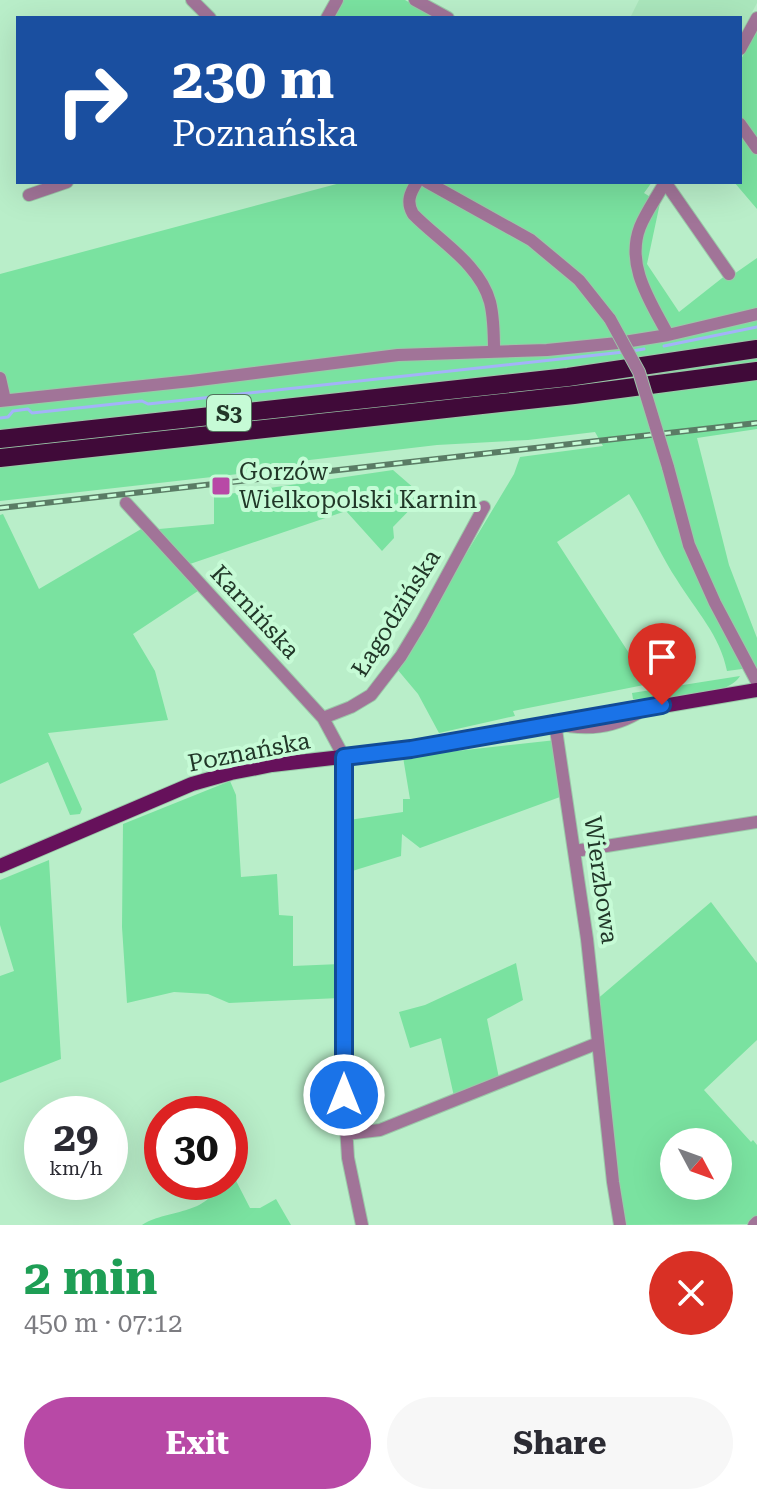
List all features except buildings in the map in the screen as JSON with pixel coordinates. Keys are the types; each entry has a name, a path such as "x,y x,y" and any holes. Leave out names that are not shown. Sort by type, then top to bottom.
{"highway":[{"name":"S3","path":"0,458 304,425 568,377 757,349"},
{"name":"S3","path":"0,439 301,406 623,390 757,371"}],"main road":[{"name":"Poznańska","path":"0,866 192,784 246,770 411,749 757,690"}],"street":[{"path":"192,0 208,16"},
{"path":"415,0 444,16"},
{"path":"742,45 757,18"},
{"path":"742,127 757,148"},
{"path":"29,195 61,184"},
{"path":"416,184 409,198 413,214 480,281 489,298 493,314 494,351"},
{"path":"431,184 531,240 579,280 610,319 639,372 681,521 697,566 757,682"},
{"path":"664,184 640,226 634,255 637,270 668,335"},
{"path":"666,184 729,274"},
{"path":"0,378 2,400 191,381 355,360 547,350 668,335 757,314"},
{"path":"304,425 381,407 460,398"},
{"path":"301,406 381,407 460,398"},
{"name":"Karnińska","path":"126,503 323,718 344,757"},
{"name":"Łagodzińska","path":"323,718 371,695 401,656 484,507"},
{"name":"Wierzbowa","path":"555,723 575,851 620,1225"},
{"path":"344,757 346,1134 362,1225"},
{"path":"575,851 757,822"},
{"path":"346,1134 380,1130 598,1043"}],"shaded area":[{"path":"341,0 405,0 433,16 332,16"},
{"path":"639,0 757,0 742,31 742,16 631,16"},
{"path":"757,31 757,209 736,184 742,184 742,57"},
{"path":"337,184 651,184 644,193 660,203 647,264 679,312 731,271 734,274 757,258 757,429 697,438 729,565 757,638 757,667 727,671 713,635 670,570 629,494 557,542 649,684 513,711 515,716 439,733 418,694 397,669 514,474 520,457 603,446 595,432 528,440 437,445 301,461 301,467 0,501 0,274"},
{"path":"393,470 423,496 393,527 394,538 382,551 346,511 187,565 204,587 133,634 155,671 168,720 48,733 82,809 80,814 70,815 48,762 0,784 0,515 3,514 39,589 148,525 159,529 214,524 214,496"},
{"path":"740,676 733,684 707,693 633,699 632,693"},
{"path":"556,740 560,797 420,848 402,834 401,856 349,872 349,820 403,812 403,799 410,799 403,757"},
{"path":"230,781 236,795 241,877 277,874 279,915 293,916 293,966 340,964 340,998 229,1003 208,994 174,992 127,1003 122,927 123,824"},
{"path":"49,860 61,1059 0,1083 0,976 14,971 0,925 0,880"},
{"path":"711,902 757,963 757,1040 704,1090 757,1145 757,1224 620,1225 595,1001"},
{"path":"516,963 523,1000 487,1019 500,1083 455,1101 441,1038 410,1048 399,1012 425,1005"},
{"path":"276,1199 291,1225 142,1225 206,1201 246,1200 250,1208 260,1208"}],"waterway":[{"path":"664,346 757,327"},
{"path":"632,351 644,349"},
{"path":"0,418 8,417 13,411 28,409 32,413 142,401 148,404 624,352"}],"railway":[{"path":"0,508 757,423"}],"place":[{"name":"Gorzów Wielkopolski Karnin","path":"221,486"}],"route":[{"path":"344,1095 344,757 411,749 662,705"}]}
